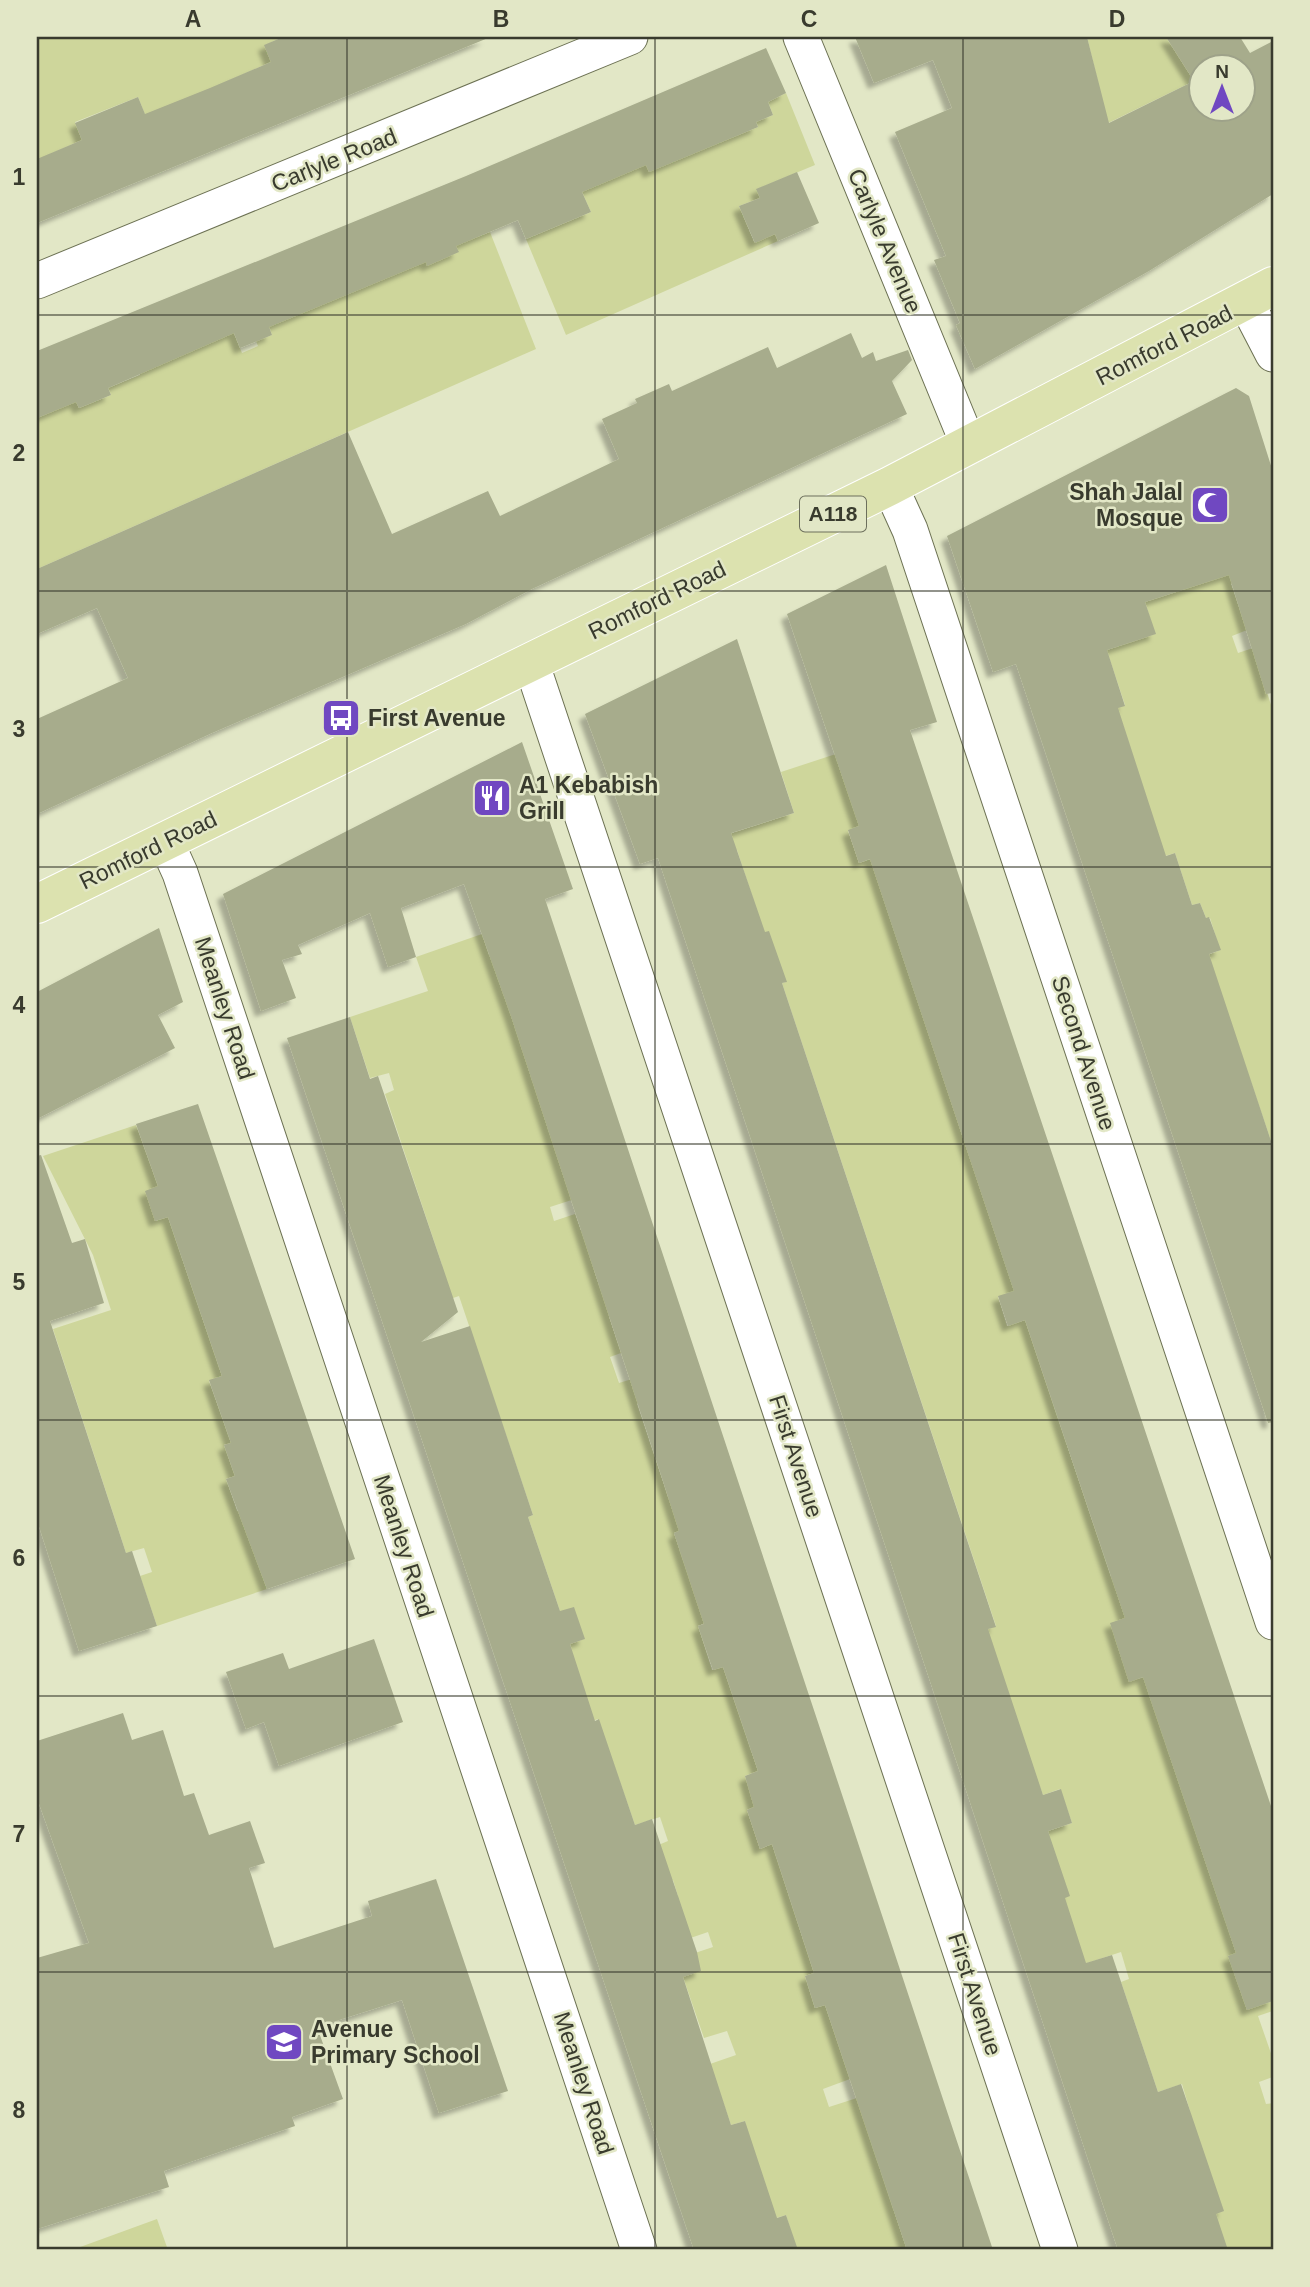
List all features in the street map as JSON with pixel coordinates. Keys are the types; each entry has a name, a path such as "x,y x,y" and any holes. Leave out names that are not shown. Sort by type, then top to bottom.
{"main road":[{"name":"Romford Road","path":"37,904 890,486 1260,294"}],"street":[{"name":"Carlyle Road","path":"37,281 630,37"},
{"name":"Carlyle Avenue","path":"801,37 969,446"},
{"path":"1260,294 1273,354"},
{"name":"Second Avenue","path":"890,486 905,517 945,635 1273,1622"},
{"name":"First Avenue","path":"531,663 1060,2250"},
{"name":"Meanley Road","path":"166,842 180,873 639,2250"}],"green space":[{"path":"37,37 283,37 265,45 271,62 146,117 138,97 75,122 82,140 37,163"},
{"path":"1087,37 1166,37 1188,72 1188,84 1108,123"},
{"path":"786,93 815,165 757,189 760,198 739,206 754,242 775,234 778,241 566,335 526,239 591,212 582,192 640,152 649,171 758,127 756,122 773,115 768,102"},
{"path":"466,224 472,239 490,232 536,349 37,569 37,418 76,401 79,408 111,395 108,388 140,375 133,358 228,319 242,353 258,346 256,341 272,335 261,307 423,254 428,265 458,252 450,231"},
{"path":"1249,568 1252,577 1231,584 1247,630 1232,636 1238,653 1253,648 1258,664 1273,659 1273,676 1263,680 1273,711 1273,1147 1208,955 1220,950 1210,918 1206,918 1200,903 1192,905 1175,853 1165,856 1123,725 1114,709 1125,705 1108,654 1062,665 1155,634 1145,602"},
{"path":"909,730 859,826 848,831 859,863 895,851 1015,1291 998,1297 1007,1326 1025,1320 1111,1577 1145,1566 1125,1618 1129,1681 1144,1677 1269,1942 1229,1956 1247,2009 1273,2001 1273,2011 1258,2016 1273,2059 1273,2077 1259,2082 1266,2104 1273,2103 1273,2250 1210,2250 1204,2233 1190,2111 1182,2084 1158,2092 1121,1982 1129,1979 1121,1952 1078,1966 1048,1831 1072,1823 1060,1789 1043,1795 980,1632 996,1626 782,983 786,982 764,932 737,850 702,843 794,813 781,772"},
{"path":"482,934 489,955 513,948 587,1195 550,1207 554,1221 575,1214 581,1231 597,1225 611,1265 594,1270 605,1295 627,1311 609,1317 621,1353 610,1357 619,1383 651,1373 659,1396 637,1404 668,1497 694,1526 674,1533 705,1623 698,1626 712,1670 723,1667 758,1771 745,1776 755,1807 747,1810 760,1849 772,1844 814,1973 805,1976 815,2008 825,2005 850,2079 823,2089 829,2107 857,2098 907,2250 780,2250 778,2246 794,2241 786,2215 764,2222 745,2121 731,2125 710,2064 736,2055 727,2031 704,2038 683,1977 695,1953 713,1947 708,1932 673,1944 678,1896 673,1880 656,1886 656,1846 668,1841 660,1817 635,1825 598,1719 590,1722 570,1644 584,1639 560,1611 528,1517 533,1515 459,1296 444,1301 442,1265 385,1094 394,1090 389,1073 370,1078 350,1017 428,991 416,957"},
{"path":"136,1125 158,1186 155,1221 168,1217 222,1376 209,1381 231,1443 224,1445 235,1476 226,1479 237,1511 254,1505 249,1536 267,1589 157,1626 140,1576 152,1572 144,1548 126,1553 53,1329 111,1310 93,1255 43,1156"},
{"path":"157,2219 168,2250 72,2250"}],"building":[{"path":"283,37 488,38 37,223 37,159 82,140 75,123 138,97 145,114 210,88 271,62 264,45"},
{"path":"855,37 1087,37 1109,123 1188,84 1188,122 1258,122 1258,52 1252,52 1273,41 1273,194 1149,271 975,369 956,325 960,323 934,260 946,256 895,132 952,108 933,60 874,83"},
{"path":"1166,37 1240,37 1249,52 1188,52 1188,72"},
{"path":"766,48 786,93 768,102 773,115 756,122 758,127 649,172 646,165 582,192 591,212 526,239 518,220 456,246 459,252 427,266 426,262 269,327 272,335 240,348 234,333 108,388 111,395 79,408 76,402 37,418 37,351 466,176"},
{"path":"797,172 819,223 778,241 775,234 755,243 739,206 760,198 756,189"},
{"path":"851,333 862,358 873,352 876,361 908,350 912,360 892,381 907,414 532,589 466,624 212,733 37,814 37,719 128,678 97,608 37,634 37,569 348,432 392,534 488,491 500,516 619,459 602,419 637,403 635,399 669,384 672,391 768,347 777,368"},
{"path":"1236,388 1249,396 1273,472 1273,693 1266,694 1229,575 1145,602 1156,634 1107,650 1125,706 1118,708 1166,856 1175,853 1192,905 1200,903 1206,918 1209,917 1221,950 1209,954 1273,1147 1273,1422 1268,1423 1016,664 993,672 947,536"},
{"path":"886,565 937,722 910,730 1273,1812 1273,2001 1247,2010 1228,1956 1236,1953 1143,1677 1129,1682 1110,1623 1125,1618 1025,1320 1008,1326 998,1296 1014,1291 870,859 859,863 848,830 859,826 787,614"},
{"path":"737,639 794,813 731,833 765,932 769,931 787,982 782,983 996,1627 988,1629 1043,1795 1061,1789 1072,1823 1048,1831 1070,1896 1065,1898 1086,1963 1112,1955 1158,2092 1181,2084 1224,2211 1216,2214 1228,2250 1118,2250 658,858 640,864 585,714"},
{"path":"522,742 573,889 545,899 993,2250 907,2250 825,2005 815,2008 805,1976 814,1973 772,1844 760,1849 747,1810 754,1807 745,1776 758,1771 723,1667 713,1670 698,1626 704,1624 674,1533 679,1531 511,1016 464,884 401,908 416,957 388,967 370,913 298,945 302,954 282,960 296,998 261,1011 223,894"},
{"path":"159,928 183,1002 158,1015 175,1048 37,1119 37,992"},
{"path":"350,1017 370,1079 378,1076 458,1312 421,1342 470,1326 533,1515 528,1517 560,1611 574,1607 585,1639 570,1644 595,1721 599,1719 635,1825 652,1819 697,1952 701,1971 683,1977 731,2125 745,2121 777,2218 786,2215 798,2250 694,2250 287,1038"},
{"path":"198,1104 355,1559 267,1589 226,1479 235,1476 224,1445 231,1443 209,1380 222,1376 168,1217 155,1221 145,1191 158,1186 136,1124"},
{"path":"41,1155 72,1243 85,1239 104,1303 50,1321 126,1553 132,1551 157,1626 79,1651 37,1520 37,1156"},
{"path":"374,1639 403,1722 279,1766 264,1722 246,1729 226,1672 283,1653 289,1669"},
{"path":"123,1713 132,1740 163,1730 184,1796 194,1793 209,1835 250,1821 265,1863 249,1868 274,1948 372,1916 368,1901 436,1879 508,2091 439,2113 402,2000 317,2027 343,2099 292,2117 295,2126 164,2171 169,2187 37,2229 37,1958 89,1943 37,1798 37,1741"}],"place":[{"name":"Shah Jalal Mosque","path":"1210,505"},
{"name":"First Avenue","path":"341,718"},
{"name":"A1 Kebabish Grill","path":"492,798"},
{"name":"Avenue Primary School","path":"284,2042"}]}
